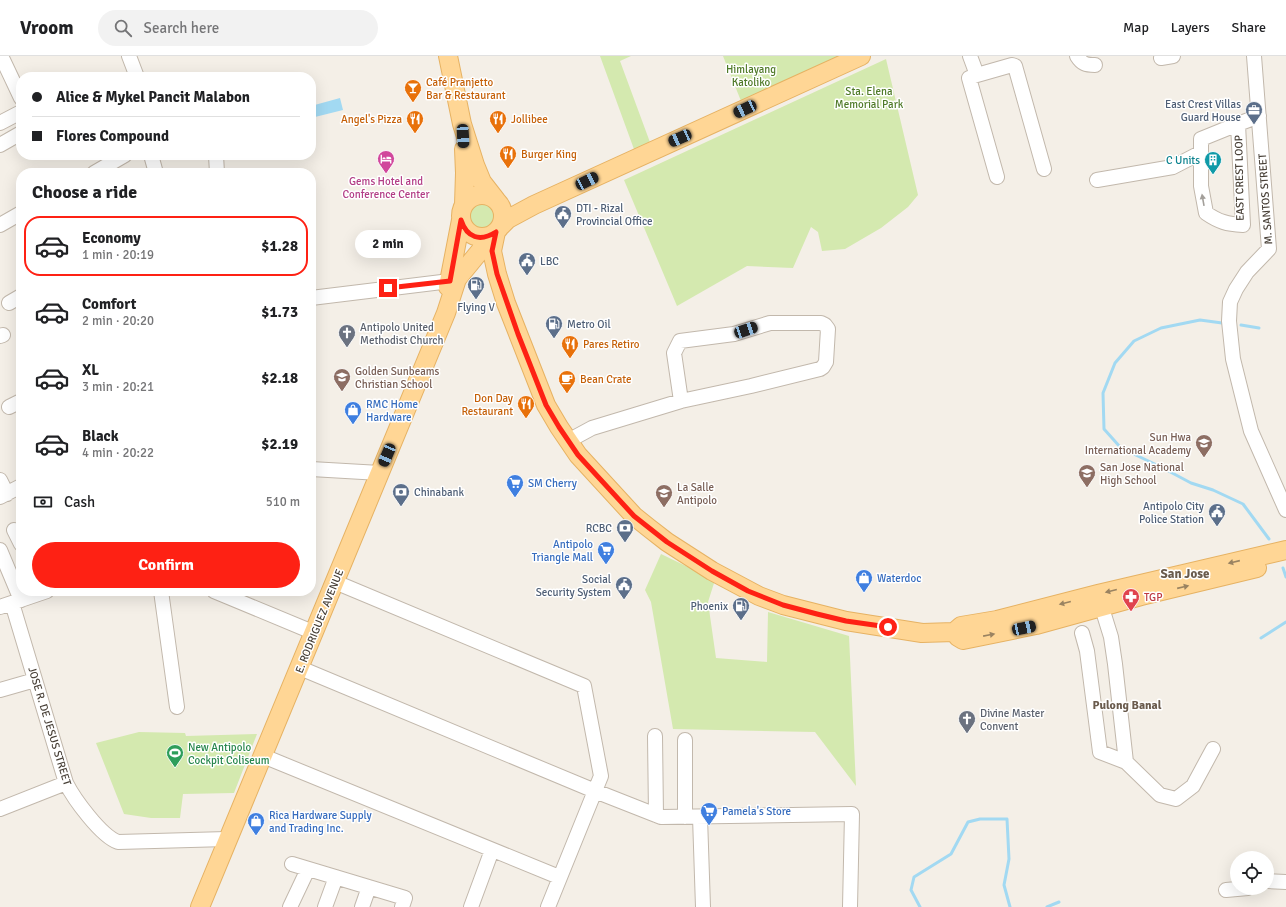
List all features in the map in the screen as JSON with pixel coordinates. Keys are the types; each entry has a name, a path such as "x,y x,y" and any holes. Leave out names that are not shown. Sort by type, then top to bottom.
{"main road":[{"path":"448,56 462,124 478,172 482,182 503,211 503,221 488,236"},
{"name":"E. RODRIGUEZ AVENUE","path":"200,907 227,839 315,633 437,335 457,279 488,236 508,219 534,205 861,56"},
{"name":"E. RODRIGUEZ AVENUE","path":"437,335 450,281 462,212 465,173 462,124"},
{"path":"488,236 467,231 462,212 471,197 481,194 512,206 534,205"},
{"path":"488,236 506,303 546,405 578,455 640,522 667,542 712,571 748,591 783,605 846,621 922,633 954,632 961,626 997,620 1098,594 1286,550"},
{"path":"488,236 506,303"},
{"path":"954,632 963,640 1036,625 1141,596 1217,579 1286,561"}],"street":[{"path":"129,56 135,72"},
{"path":"970,56 977,75"},
{"path":"1077,56 1081,62 1086,65 1095,65"},
{"name":"M. SANTOS STREET","path":"1254,56 1269,249 1247,272 1236,289 1230,302 1229,321 1233,359 1251,431 1286,510"},
{"path":"0,61 3,60 16,87"},
{"path":"997,177 969,78 1012,65 1016,66 1044,169"},
{"path":"0,123 16,115"},
{"path":"1238,124 1259,116"},
{"name":"EAST CREST LOOP","path":"1238,124 1243,225 1226,224 1206,213 1201,186 1201,140 1238,124"},
{"path":"0,145 16,136"},
{"path":"1097,180 1173,167 1200,153"},
{"path":"103,168 116,160"},
{"path":"0,225 16,216"},
{"path":"316,297 450,281"},
{"path":"568,441 592,428 681,401 820,369 824,367 826,362 828,329 821,323 770,323 734,334 680,341 674,353 681,401"},
{"path":"316,470 380,473"},
{"path":"0,480 4,495 16,489"},
{"path":"14,530 16,534"},
{"name":"JOSE R. DE JESUS STREET","path":"0,550 11,603 66,783 71,794 90,818 113,840 118,842 227,839"},
{"path":"335,582 584,686 601,776 548,907"},
{"path":"11,603 31,596"},
{"path":"162,596 177,707"},
{"path":"226,596 315,633"},
{"path":"1102,608 1111,637 1126,762"},
{"path":"1082,633 1087,652 1100,752 1126,762 1160,795 1176,798 1193,786 1212,749"},
{"path":"300,668 661,817 852,814 850,907"},
{"path":"0,690 35,680"},
{"path":"655,736 656,815"},
{"path":"685,740 685,817"},
{"path":"263,756 559,877"},
{"path":"0,809 66,783"},
{"path":"700,817 703,907"},
{"path":"471,907 492,850"},
{"path":"292,864 405,898 402,907"},
{"path":"290,907 308,869"},
{"path":"325,907 336,877"},
{"path":"1274,881 1286,882"},
{"path":"362,907 369,887"},
{"path":"1226,890 1230,890"}],"green space":[{"path":"600,56 631,56 620,61 651,145 635,152"},
{"name":"Himlayang Katoliko","path":"723,56 843,56 741,101"},
{"name":"Sta. Elena Memorial Park","path":"886,59 918,195 908,207 881,228 845,249 822,251 818,232 811,227 793,268 747,266 677,306 624,180"},
{"path":"481,202 487,203 491,206 494,210 494,222 491,226 487,229 481,230 475,229 471,226 468,222 467,216 468,210 471,206 475,203"},
{"path":"661,554 715,580 708,602 716,658 767,662 768,612 849,636 856,786 815,732 673,729 651,602 645,590"},
{"name":"New Antipolo Cockpit Coliseum","path":"139,732 185,733 186,736 257,734 234,793 183,794 180,818 151,818 124,814 96,743"}],"water":[{"path":"340,98 343,110 316,117 316,105"}],"waterway":[{"path":"1222,323 1200,320 1161,328 1134,341 1115,363 1103,393 1104,429 1121,448 1191,483 1213,490 1243,504 1269,539"},
{"path":"1241,325 1259,328"},
{"path":"1283,568 1286,577"},
{"path":"1261,638 1286,622"},
{"path":"920,907 911,890 914,877 951,854 968,822 980,819 1007,819 1009,859 1004,885 1010,907"},
{"path":"1047,907 1059,902"}],"place":[{"name":"Café Pranjetto Bar & Restaurant","path":"413,103"},
{"name":"East Crest Villas Guard House","path":"1254,125"},
{"name":"Angel's Pizza","path":"415,134"},
{"name":"Jollibee","path":"498,134"},
{"name":"Burger King","path":"508,169"},
{"name":"Gems Hotel and Conference Center","path":"386,174"},
{"name":"C Units","path":"1213,175"},
{"name":"DTI - Rizal Provincial Office","path":"563,229"},
{"name":"LBC","path":"527,276"},
{"name":"Flying V","path":"476,300"},
{"name":"Metro Oil","path":"554,339"},
{"name":"Antipolo United Methodist Church","path":"347,348"},
{"name":"Pares Retiro","path":"570,359"},
{"name":"Golden Sunbeams Christian School","path":"342,392"},
{"name":"Bean Crate","path":"567,394"},
{"name":"Don Day Restaurant","path":"526,419"},
{"name":"RMC Home Hardware","path":"353,425"},
{"name":"Sun Hwa International Academy","path":"1204,458"},
{"name":"San Jose National High School","path":"1087,488"},
{"name":"SM Cherry","path":"515,498"},
{"name":"Chinabank","path":"401,507"},
{"name":"La Salle Antipolo","path":"664,508"},
{"name":"Antipolo City Police Station","path":"1217,527"},
{"name":"RCBC","path":"625,543"},
{"name":"Antipolo Triangle Mall","path":"606,565"},
{"name":"Waterdoc","path":"864,593"},
{"name":"Social Security System","path":"624,600"},
{"name":"TGP","path":"1131,612"},
{"name":"Phoenix","path":"741,621"},
{"name":"Divine Master Convent","path":"967,734"},
{"name":"New Antipolo Cockpit Coliseum","path":"175,768"},
{"name":"Pamela's Store","path":"709,826"},
{"name":"Rica Hardware Supply and Trading Inc.","path":"256,836"}],"district":[{"name":"San Jose","path":"1185,573"},
{"name":"Pulong Banal","path":"1127,705"}],"route":[{"path":"388,288 450,281 461,220 467,231 476,237 485,238 496,232 492,251 497,274 506,303 546,405 578,455 634,516 667,542 712,571 759,596 783,605 846,621 888,627"}]}
